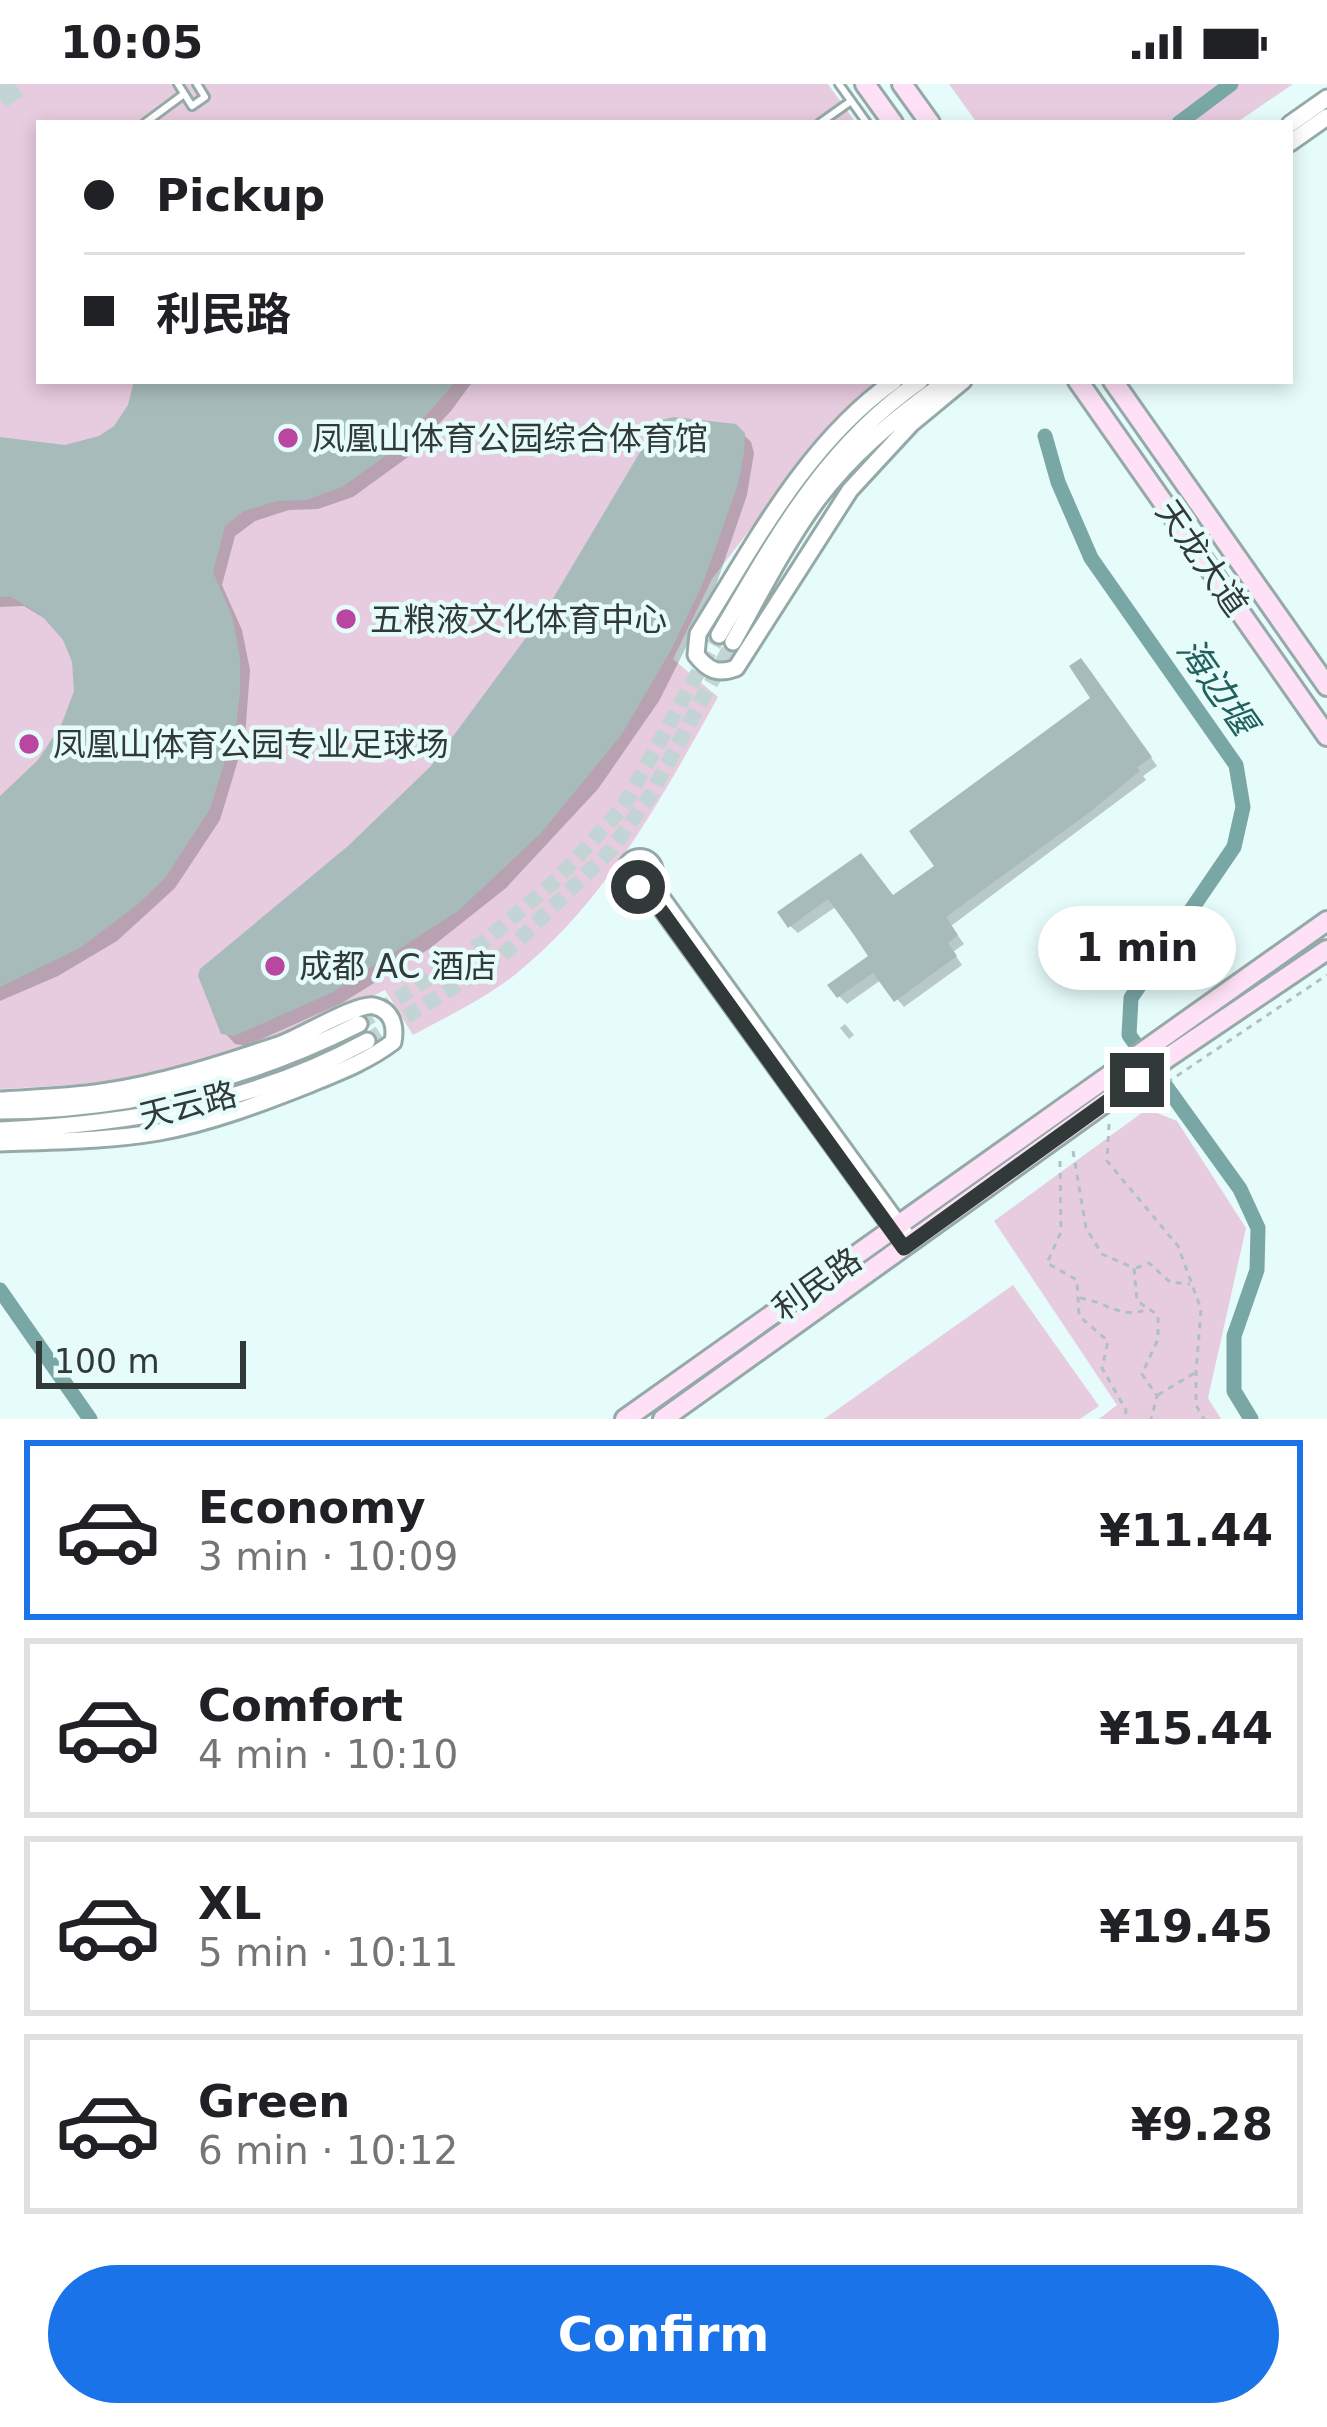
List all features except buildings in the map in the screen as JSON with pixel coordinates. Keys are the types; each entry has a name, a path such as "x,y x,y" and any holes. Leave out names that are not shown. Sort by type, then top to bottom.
{"main road":[{"path":"865,84 891,120"},
{"path":"902,84 928,120"},
{"name":"天龙大道","path":"1080,384 1327,736"},
{"name":"天龙大道","path":"1115,384 1327,686"},
{"path":"1173,1055 1327,921"},
{"path":"1137,1081 1327,950"},
{"name":"利民路","path":"626,1419 897,1228 1137,1081"},
{"name":"利民路","path":"663,1419 1137,1081"}],"street":[{"path":"1293,122 1327,98"},
{"path":"1293,141 1327,117"},
{"path":"891,384 831,437 785,496 698,634 696,655 707,668 722,673 736,668 850,490 911,424 959,384"},
{"path":"916,384 885,405 845,444 793,508 726,639 821,495 879,435 943,384"},
{"path":"648,885 908,1245"},
{"path":"0,1100 102,1092 207,1069 307,1035 362,1006 373,1005 386,1012 395,1030 393,1042 343,1071 271,1099 163,1131 109,1139 0,1143"},
{"name":"天云路","path":"0,1112 119,1104 218,1081 297,1054 359,1024"},
{"name":"天云路","path":"0,1130 102,1125 188,1109 292,1075 367,1041"}],"lane":[{"path":"178,84 192,106 205,98 197,84"},
{"path":"839,84 865,120"},
{"path":"149,120 184,94"},
{"path":"824,120 851,100"}],"path":[{"path":"1137,1081 1173,1055 1327,975"},
{"path":"1109,1124 1107,1160 1178,1246 1202,1309 1196,1406 1204,1419"},
{"path":"1073,1151 1086,1228 1102,1254 1134,1268 1149,1264 1170,1282 1192,1284"},
{"path":"1060,1161 1061,1232 1047,1263 1077,1280 1079,1316 1108,1341 1102,1368 1126,1410 1125,1419"},
{"path":"1134,1268 1137,1301 1158,1315 1158,1339 1142,1374 1156,1396 1151,1419"},
{"path":"1078,1298 1103,1301 1118,1314 1132,1316 1149,1309"},
{"path":"1156,1396 1196,1372"}],"shaded area":[{"name":"五粮液文化体育中心","path":"0,84 828,84 854,120 36,120 36,384 883,384 827,429 712,579 673,659 718,697 654,809 606,880 517,973 413,1035 385,990 281,1039 202,1065 101,1082 0,1089"},
{"path":"949,84 1293,84 1240,120 975,120"},
{"path":"1147,1109 1177,1121 1246,1228 1208,1398 1221,1419 1099,1419 1117,1405 994,1221"},
{"path":"1013,1285 1099,1406 1080,1419 824,1419"}],"waterway":[{"name":"海边堰","path":"1183,120 1231,84"},
{"name":"海边堰","path":"1045,436 1058,482 1091,558 1236,765 1243,807 1234,847 1131,998 1129,1035 1240,1189 1258,1228 1257,1270 1234,1336 1234,1391 1251,1419"},
{"path":"0,1290 90,1419"}],"tunnel":[{"path":"0,99 21,84"},
{"path":"359,1024 485,941 557,879 623,807 719,635"},
{"path":"367,1041 499,959 611,850 650,796 733,642"}],"place":[{"name":"凤凰山体育公园综合体育馆","path":"288,438"},
{"name":"五粮液文化体育中心","path":"346,619"},
{"name":"凤凰山体育公园专业足球场","path":"29,744"},
{"name":"成都 AC 酒店","path":"275,966"}],"route":[{"path":"638,887 644,887 904,1248 1137,1080"}]}
